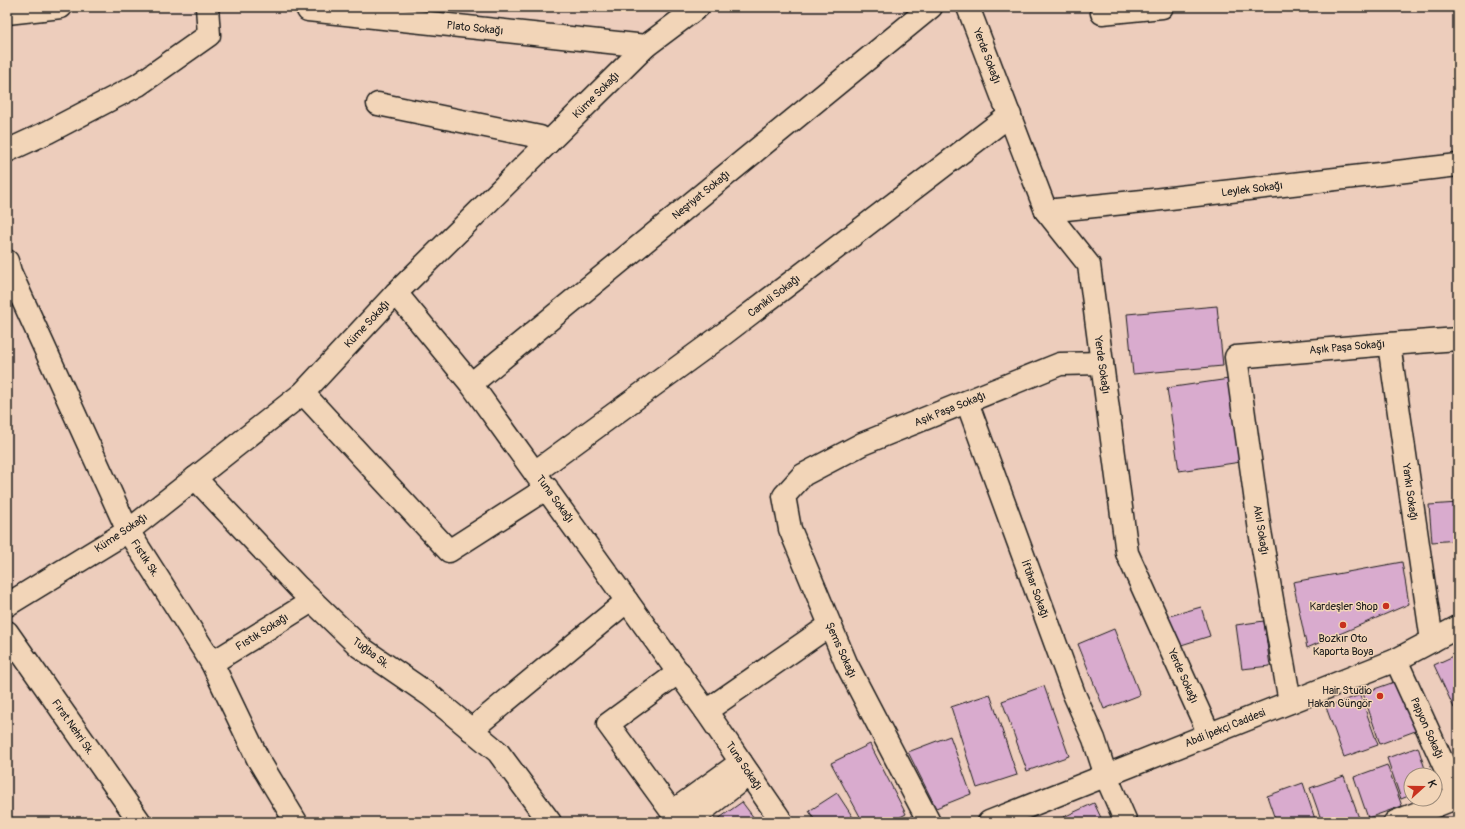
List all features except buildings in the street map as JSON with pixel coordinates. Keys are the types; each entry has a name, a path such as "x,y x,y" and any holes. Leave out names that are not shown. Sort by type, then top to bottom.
{"street":[{"path":"7,13 62,7"},
{"path":"7,151 48,132 138,86 209,35 207,7"},
{"name":"Plato Sokağı","path":"308,7 308,10 646,46"},
{"name":"Küme Sokağı","path":"7,605 128,531 303,393 396,293 646,46 698,7"},
{"name":"Neşriyat Sokağı","path":"471,384 931,7"},
{"name":"Yerde Sokağı","path":"968,7 1046,211 1089,265 1127,553 1209,734"},
{"path":"1101,7 1102,13 1162,7"},
{"path":"378,104 540,137 548,143"},
{"name":"Canikli Sokağı","path":"303,393 449,551 541,480 725,333 1010,115"},
{"name":"Leylek Sokağı","path":"1046,211 1458,165"},
{"name":"Fıstık Sk.","path":"7,261 128,531 212,663 258,759 296,822"},
{"name":"Tuna Sokağı","path":"396,293 471,384 679,672 782,822"},
{"name":"Aşık Paşa Sokağı","path":"1236,357 1458,339"},
{"name":"Yankı Sokağı","path":"1389,344 1432,641"},
{"name":"Akıl Sokağı","path":"1236,357 1260,531 1290,702"},
{"name":"Aşık Paşa Sokağı","path":"803,475 862,444 1060,364 1102,363"},
{"name":"İftihar Sokağı","path":"967,402 1069,680 1094,739 1106,776 1126,822"},
{"name":"Şems Sokağı","path":"803,475 784,496 790,529 846,663 929,822"},
{"name":"Tuğba Sk.","path":"195,478 312,600 360,647 431,696 498,752 550,822"},
{"name":"Fıstık Sokağı","path":"212,663 312,600"},
{"path":"471,730 627,601"},
{"path":"706,711 830,625"},
{"name":"Abdi İpekçi Caddesi","path":"989,822 1396,660 1458,626"},
{"name":"Fırat Nehri Sk.","path":"7,632 140,822"},
{"name":"Papyon Sokağı","path":"1396,660 1458,796"},
{"path":"679,672 608,724 672,812 745,768"},
{"path":"688,822 745,768"},
{"path":"1394,822 1458,796"}],"place":[{"name":"Kardeşler Shop","path":"1386,606"},
{"name":"Bozkır Oto Kaporta Boya","path":"1343,625"},
{"name":"Hair Studio Hakan Güngör","path":"1380,696"}]}
